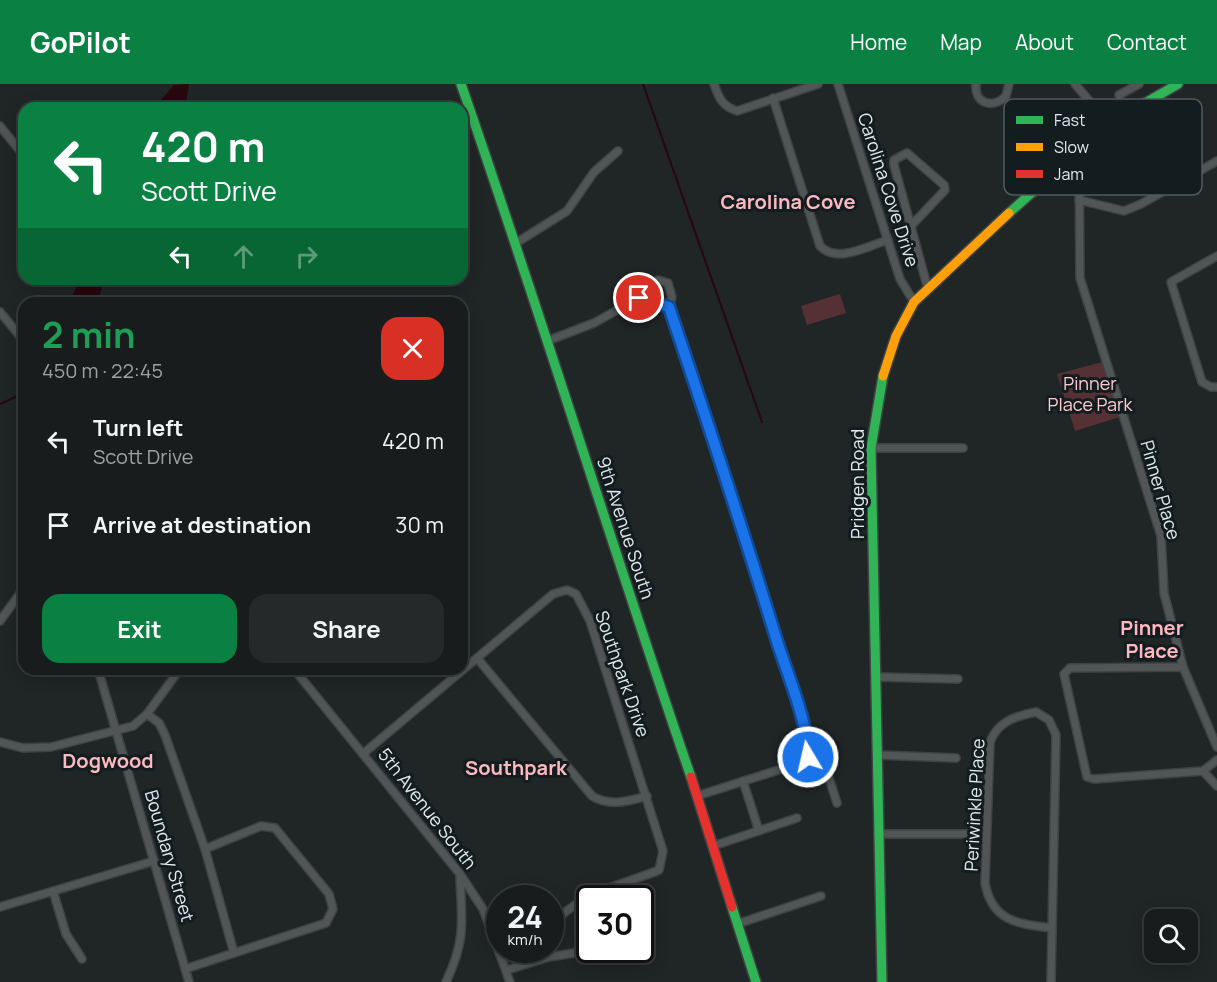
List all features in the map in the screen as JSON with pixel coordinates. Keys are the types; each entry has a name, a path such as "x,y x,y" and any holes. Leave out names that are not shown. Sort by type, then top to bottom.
{"street":[{"name":"9th Avenue South","path":"461,84 467,102"},
{"path":"714,84 720,101 737,111 818,84"},
{"name":"Carolina Cove Drive","path":"838,84 900,279 914,302"},
{"path":"976,84 980,99 985,104 994,105 1006,96 1009,84"},
{"path":"1075,84 1088,99"},
{"path":"1119,96 1139,84"},
{"name":"Pridgen Road","path":"1152,99 1178,84"},
{"path":"773,98 820,246 826,252 838,255 888,240"},
{"name":"9th Avenue South","path":"468,104 516,243 616,559 697,796 756,982"},
{"path":"0,126 18,148"},
{"path":"516,243 567,211 594,172 618,152"},
{"path":"909,228 945,190 944,185 908,153 894,160 894,165 909,228 928,290"},
{"path":"1202,169 1217,161"},
{"name":"Pridgen Road","path":"882,982 871,448 877,398 897,331 914,302 1028,195"},
{"name":"Pinner Place","path":"1079,195 1080,278 1161,536 1164,593 1183,667 1217,747"},
{"path":"1079,200 1124,211 1157,195"},
{"path":"1212,390 1202,382 1171,282 1217,256"},
{"path":"547,341 594,323 639,298 647,287 658,280 668,283 672,297 669,307 732,495 808,743 808,757"},
{"path":"639,298 669,307"},
{"path":"0,312 18,334"},
{"path":"871,448 963,448"},
{"name":"Southpark Drive","path":"468,666 553,594 567,590 576,594 590,621 663,851 662,865 659,870 622,885"},
{"path":"0,621 18,596"},
{"path":"477,658 592,796 602,802 617,803 647,796"},
{"path":"1183,667 1070,668 1064,674 1087,777 1094,779 1203,771 1217,760"},
{"name":"Boundary Street","path":"100,675 189,982"},
{"path":"0,742 22,748 51,747 117,732 133,726 147,714 176,675"},
{"name":"5th Avenue South","path":"299,675 460,874 483,909 510,982"},
{"name":"Southpark Drive","path":"364,753 457,675"},
{"path":"877,677 958,679"},
{"name":"Periwinkle Place","path":"1051,982 1056,735 1049,720 1036,712 1019,715 1005,722 995,729 990,742 985,884 992,905 1012,921 1052,928"},
{"path":"147,714 159,723 165,735 205,849 234,953"},
{"path":"878,755 956,758"},
{"path":"697,796 794,765 808,757"},
{"path":"808,757 826,769 837,803"},
{"path":"1203,771 1217,786"},
{"path":"743,781 759,831"},
{"path":"713,846 797,818"},
{"path":"185,969 326,924 333,909 329,894 274,828 261,826 205,849"},
{"path":"878,834 969,834"},
{"path":"0,907 154,861"},
{"path":"447,982 459,956 463,930 460,874"},
{"path":"53,891 66,934 81,959"},
{"path":"737,924 821,896"},
{"name":"Southpark Drive","path":"564,914 576,905"},
{"path":"507,969 522,963"}],"green space":[{"path":"840,294 846,313 807,325 801,306"},
{"name":"Pinner Place Park","path":"1106,361 1123,416 1075,431 1057,374"}],"shaded area":[{"path":"189,84 186,102 159,102 174,85"},
{"path":"78,285 103,285 99,297 71,297"}],"waterway":[{"path":"643,84 762,422"},
{"path":"0,404 18,396"}],"traffic: fast":[{"path":"461,84 467,102"},
{"path":"1152,99 1178,84"},
{"path":"468,105 691,777"},
{"path":"1009,213 1029,195"},
{"path":"882,982 871,448 883,376"},
{"path":"732,907 756,982"}],"traffic: slow":[{"path":"883,376 896,336 914,302 1009,213"}],"traffic: jam":[{"path":"691,777 732,907"}],"district":[{"name":"Carolina Cove","path":"788,202"},
{"name":"Pinner Place","path":"1152,640"},
{"name":"Dogwood","path":"108,761"},
{"name":"Southpark","path":"516,768"}],"route":[{"path":"639,298 669,307 732,495 808,743 808,757"}]}
